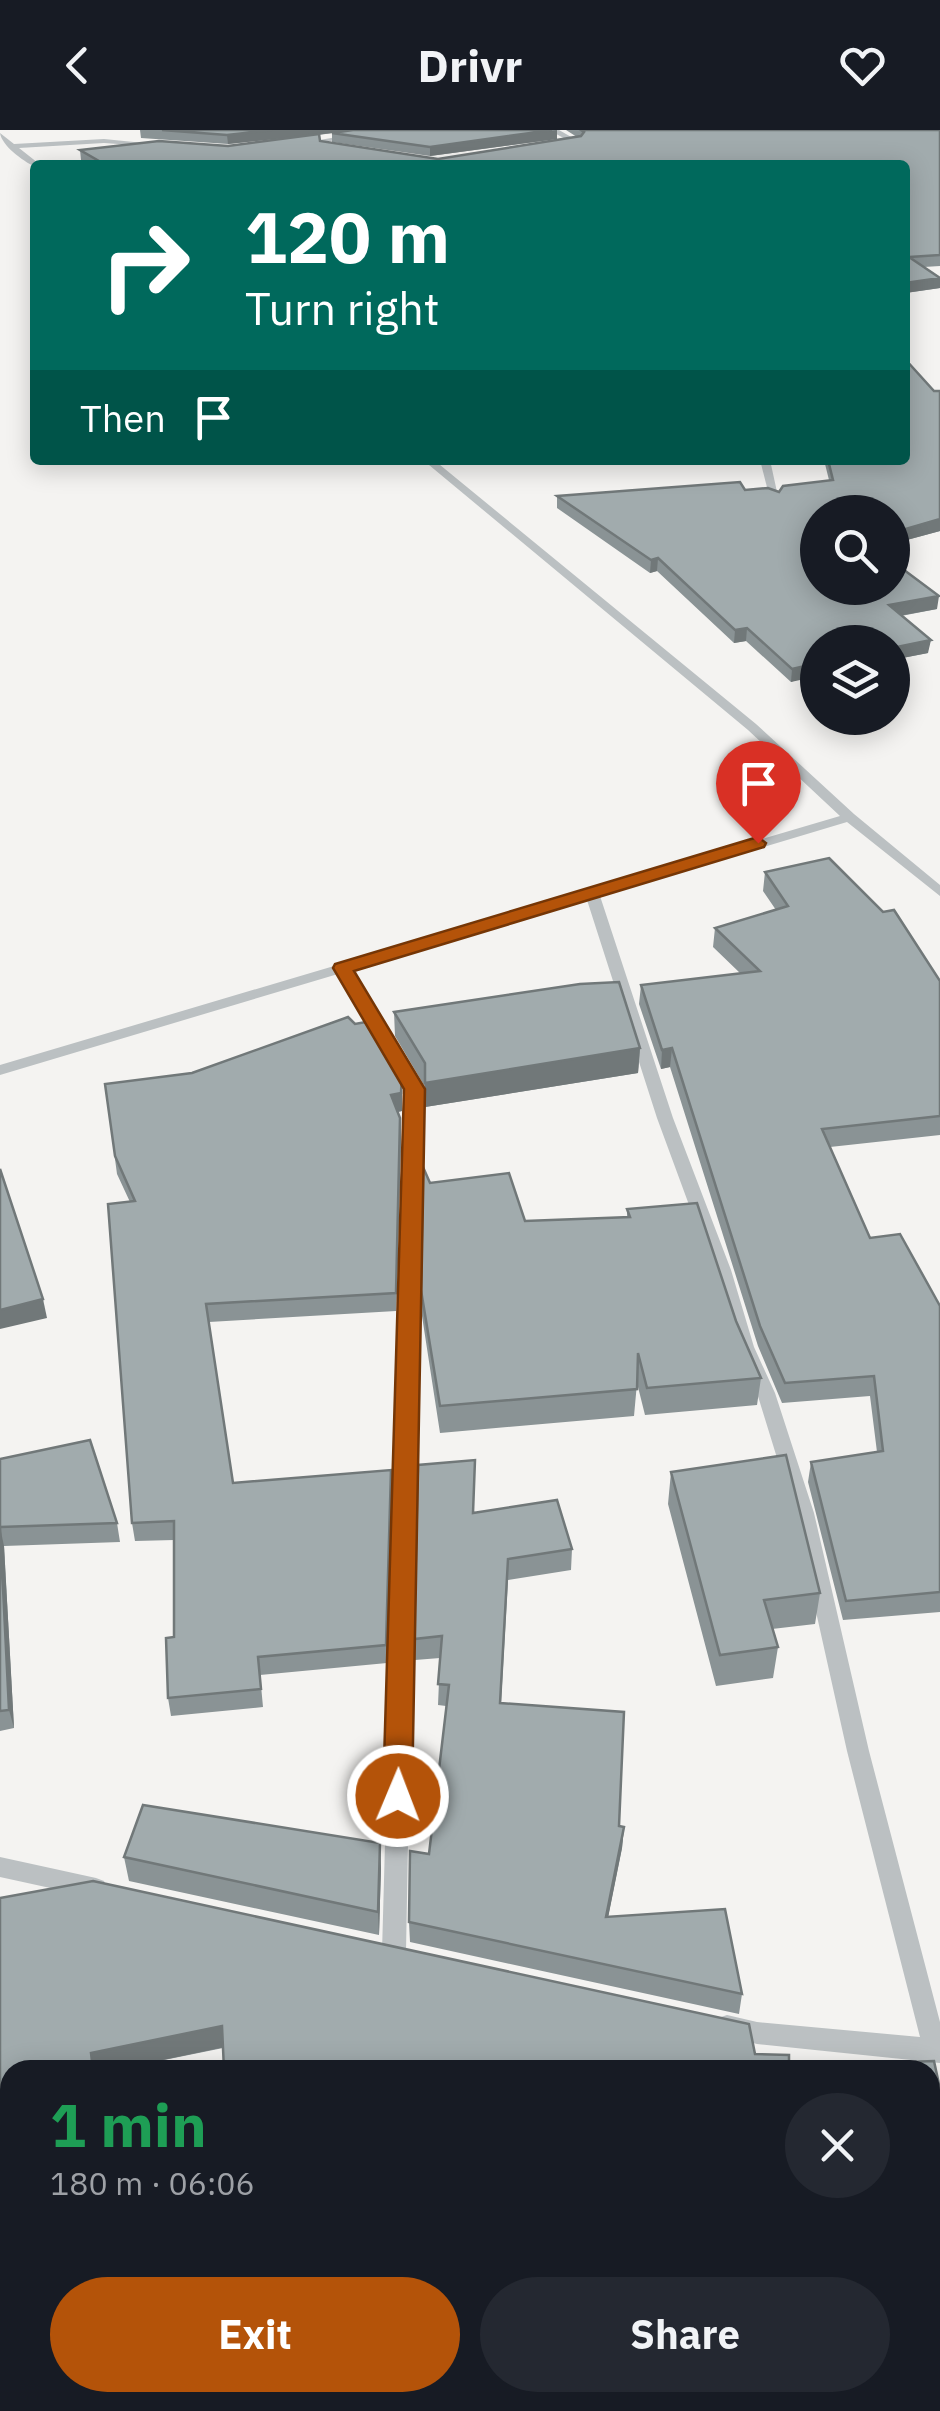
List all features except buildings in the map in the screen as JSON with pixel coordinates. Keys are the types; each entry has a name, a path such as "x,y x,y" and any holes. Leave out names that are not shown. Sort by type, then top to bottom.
{"street":[{"path":"282,145 393,130"},
{"path":"553,130 576,142 554,147"},
{"path":"104,141 140,132"},
{"path":"0,135 30,161"},
{"path":"10,146 104,141 179,146"},
{"path":"301,144 346,150"},
{"path":"440,465 752,727 849,817 940,892"},
{"path":"766,465 775,499"},
{"path":"0,1070 849,817"},
{"path":"592,893 665,1118 722,1270 745,1348 766,1393 804,1513 858,1750 937,2050 757,2033 700,2020"},
{"path":"342,968 414,1089 394,1952"},
{"path":"0,1867 112,1892"}],"route":[{"path":"398,1796 414,1089 342,968 758,843"}]}
